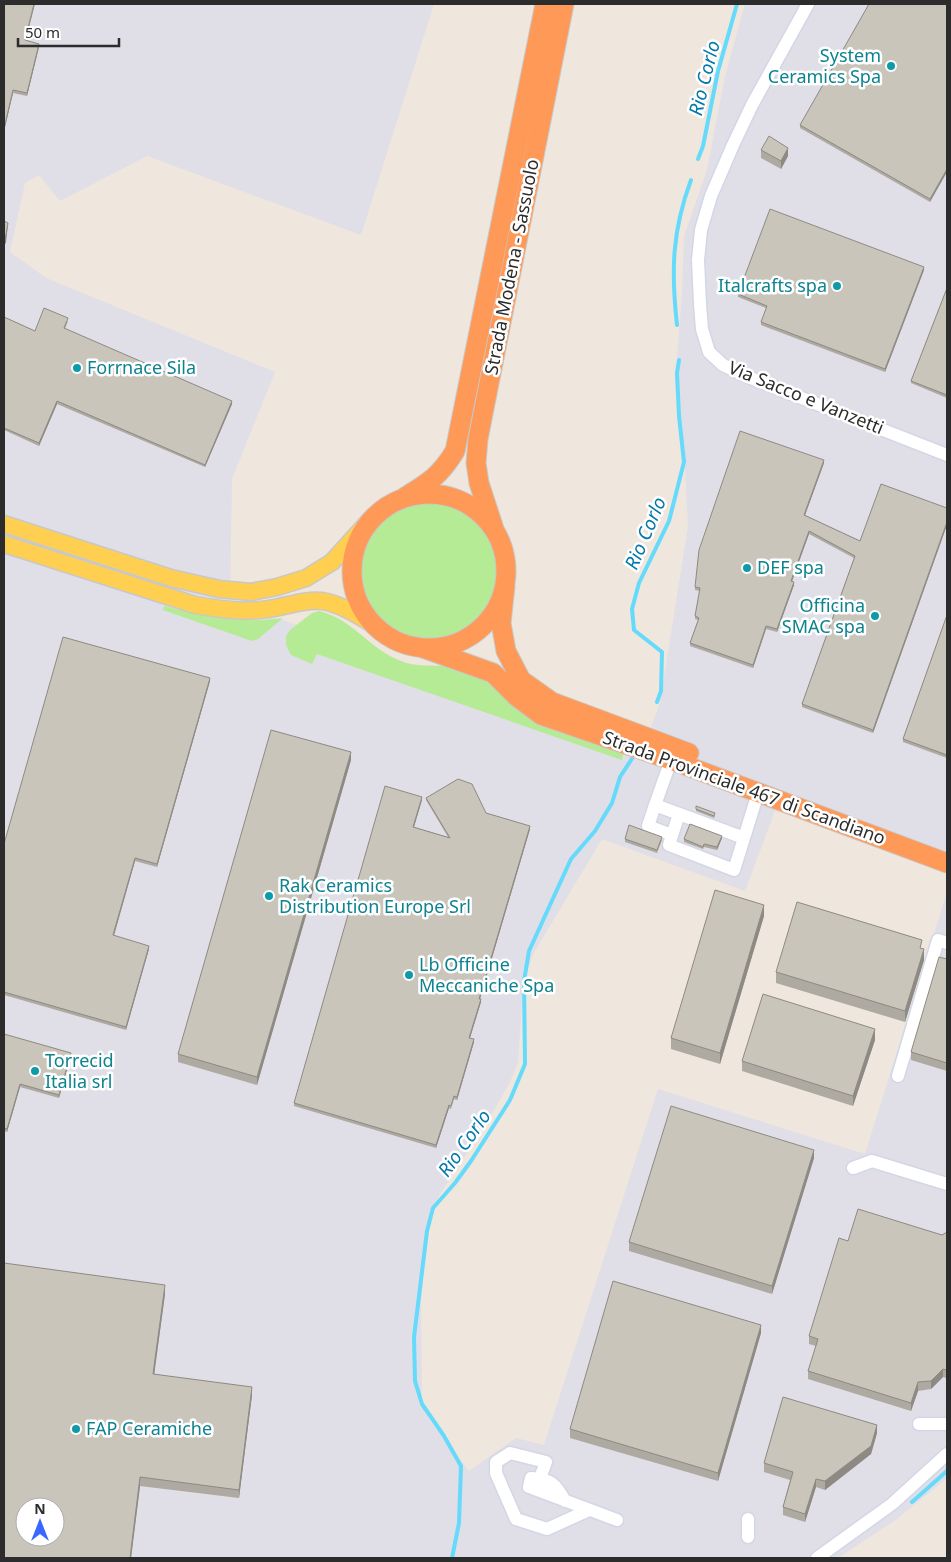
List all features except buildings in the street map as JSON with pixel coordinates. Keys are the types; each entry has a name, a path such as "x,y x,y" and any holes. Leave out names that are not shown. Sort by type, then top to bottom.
{"highway":[{"name":"Strada Modena - Sassuolo","path":"405,497 434,478 447,465 457,444 545,4"},
{"name":"Strada Modena - Sassuolo","path":"494,529 479,483 476,463 478,439 564,4"},
{"path":"423,494 446,495 473,507 489,521 502,544 507,564 501,623 506,651 521,680 547,708 517,697 493,673 423,648 399,642 383,634 371,623 359,605 352,583 352,562 358,538 372,518 384,508 405,497 423,494"},
{"path":"423,648 447,646 471,636 490,619 499,604 505,586"},
{"name":"Strada Provinciale 467 di Scandiano","path":"547,708 671,760 947,863"},
{"name":"Strada Provinciale 467 di Scandiano","path":"547,708 947,850"}],"main road":[{"path":"4,524 171,578 219,589 251,592 277,587 306,578 332,562 372,518"},
{"path":"4,544 195,605 226,610 251,611 308,601 322,601 344,608 371,623"}],"street":[{"name":"Via Sacco e Vanzetti","path":"808,4 752,104 711,196 701,230 698,260 702,329 709,351 722,365 947,455"},
{"path":"671,760 648,826 672,835"},
{"path":"679,814 669,845 734,870 758,793"},
{"path":"655,805 744,838"},
{"path":"898,1076 938,940 947,943"},
{"path":"853,1168 872,1161 947,1184"},
{"path":"919,1424 947,1424"},
{"path":"589,1510 547,1529 516,1519 496,1473 496,1462 510,1453 546,1462 540,1478 556,1485 566,1501 617,1520"},
{"path":"817,1558 892,1504 947,1454"},
{"path":"748,1519 748,1537"}],"shaded area":[{"path":"4,4 434,4 361,235 147,156 60,201 39,175 25,183 10,252 46,278 275,372 232,479 230,602 540,709 643,748 660,703 688,526 684,448 675,384 684,236 707,170 725,76 745,4 947,4 947,859 779,800 745,891 602,839 533,954 523,986 518,1063 509,1084 482,1131 440,1194 429,1215 421,1301 422,1400 430,1421 469,1471 516,1438 544,1445 658,1089 865,1154 947,892 947,1478 897,1519 838,1558 4,1558"}],"green space":[{"path":"429,503 455,509 467,515 477,524 486,534 492,546 498,572 492,598 486,610 477,620 467,629 455,635 429,641 403,635 391,629 381,620 372,610 366,598 360,572 366,546 372,534 381,524 391,515 403,509"},
{"path":"164,606 237,620 283,618 258,639 252,641 163,610"},
{"path":"319,611 342,620 379,649 401,661 418,665 447,666 465,671 624,750 622,760 317,654 312,664 291,655 286,645 286,636 290,630 312,613"}],"waterway":[{"name":"Rio Corlo","path":"698,159 703,146 718,71 737,4"},
{"name":"Rio Corlo","path":"677,325 674,287 675,251 680,217 691,180"},
{"name":"Rio Corlo","path":"657,702 661,691 662,652 634,630 632,609 639,583 669,521 684,462 679,416 677,373 679,360"},
{"name":"Rio Corlo","path":"452,1558 459,1523 461,1466 444,1436 422,1404 415,1381 414,1337 427,1231 433,1208 471,1161 510,1100 525,1064 524,981 529,951 571,859 595,831 612,803 620,777 633,757"},
{"path":"912,1502 947,1471"}],"place":[{"name":"System Ceramics Spa","path":"891,66"},
{"name":"Italcrafts spa","path":"837,286"},
{"name":"Forrnace Sila","path":"77,368"},
{"name":"DEF spa","path":"747,568"},
{"name":"Officina SMAC spa","path":"875,616"},
{"name":"Rak Ceramics Distribution Europe Srl","path":"269,896"},
{"name":"Lb Officine Meccaniche Spa","path":"409,975"},
{"name":"Torrecid Italia srl","path":"35,1071"},
{"name":"FAP Ceramiche","path":"76,1429"}]}
